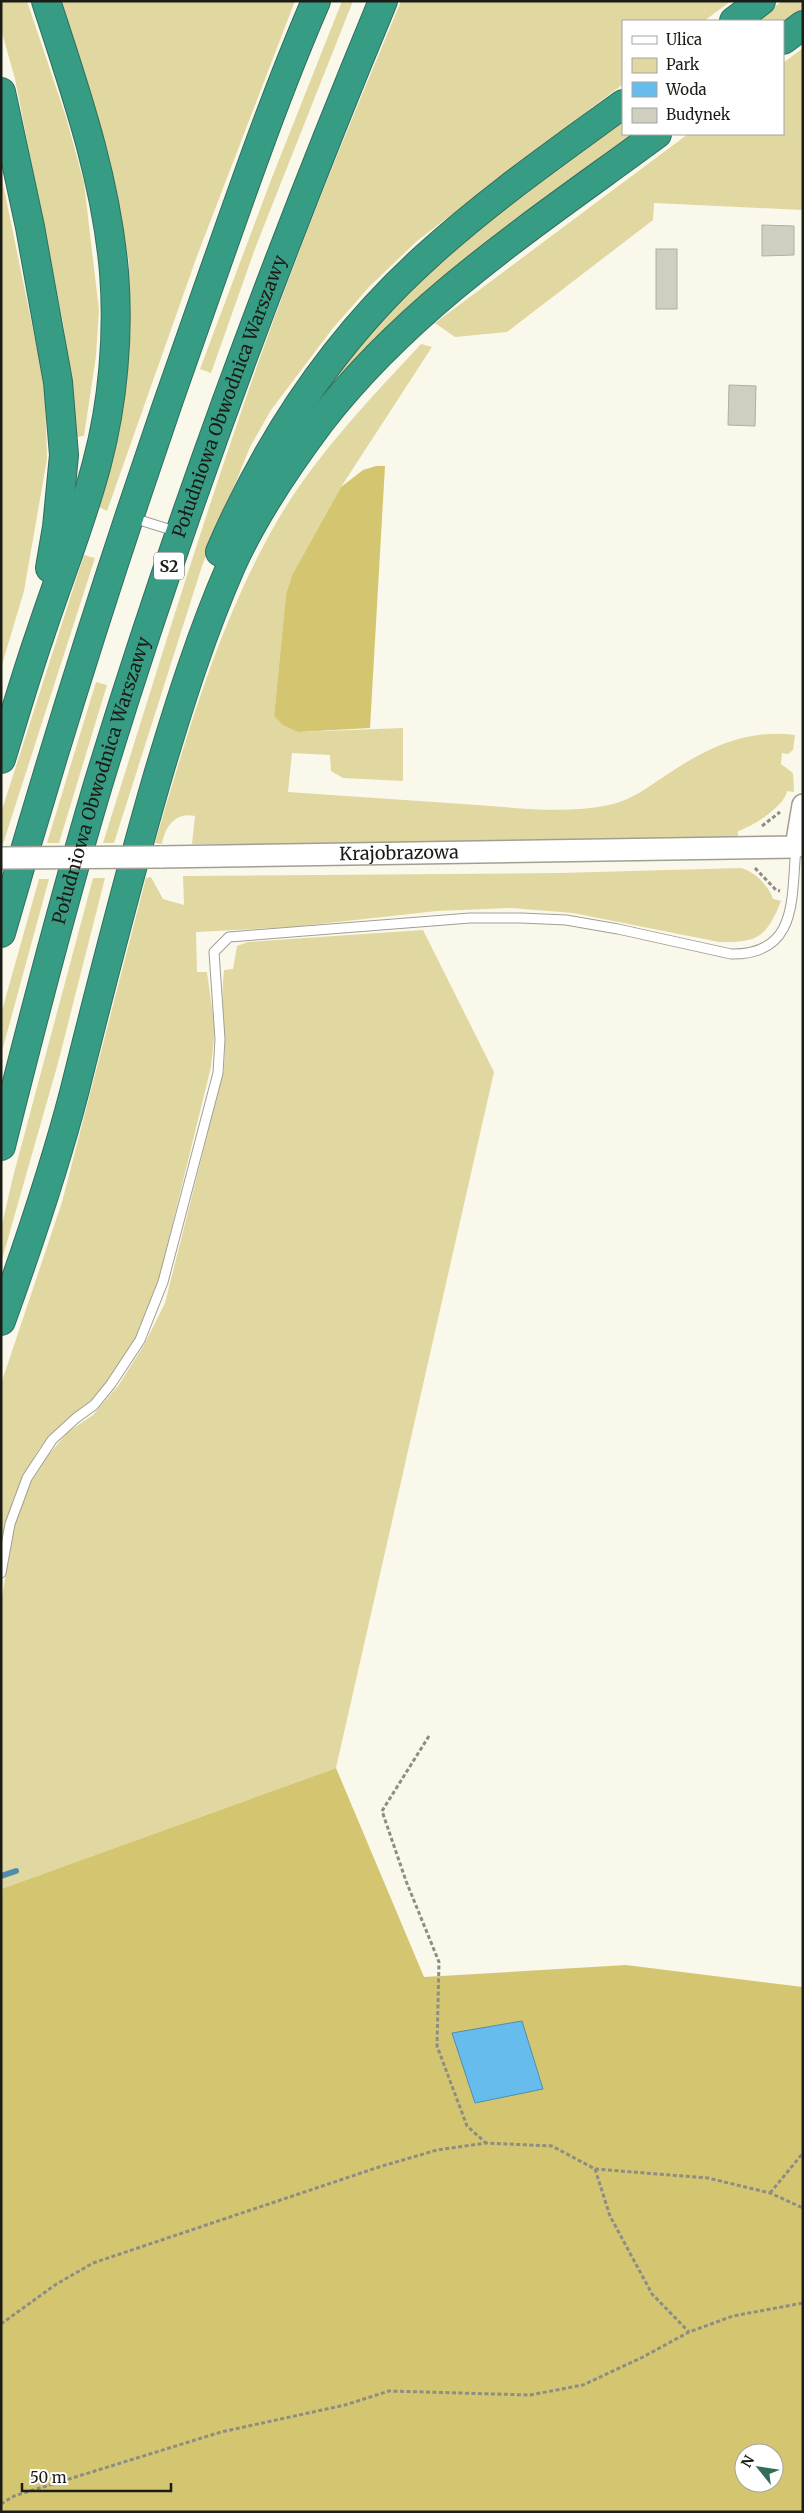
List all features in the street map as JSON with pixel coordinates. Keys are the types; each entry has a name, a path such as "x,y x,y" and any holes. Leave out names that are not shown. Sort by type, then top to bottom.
{"highway":[{"path":"1,759 39,636 76,535 98,462 110,396 115,334 114,273 108,218 93,150 46,1"},
{"path":"1,933 75,684 128,516 257,151 316,1"},
{"name":"Południowa Obwodnica Warszawy","path":"1,1146 32,1024 96,790 180,532 264,296 322,148 383,1"},
{"path":"735,20 761,1"},
{"path":"784,39 803,25"},
{"path":"1,92 13,141 48,318 58,382 64,455 57,527 39,636"},
{"path":"151,801 180,672 202,600 243,499 295,407 360,325 426,257 522,179 622,105"},
{"path":"1,1321 22,1265 51,1172 151,801 201,640 232,563 265,502 321,421 374,360 427,309 483,264 656,135"}],"street":[{"path":"793,808 796,847"},
{"name":"Krajobrazowa","path":"1,858 796,847"}],"lane":[{"path":"128,516 180,532"},
{"path":"1,1573 10,1524 27,1478 52,1440 76,1418 94,1405 124,1367 140,1340 163,1282 218,1073 220,1039 214,952 229,938 460,919 521,918 566,920 618,929 731,954 746,954 762,950 775,941 784,930 791,912 796,847"}],"path":[{"path":"755,832 793,808"},
{"path":"429,1736 382,1811 406,1881 439,1962 437,2046 467,2126 486,2143"},
{"path":"1,2324 55,2285 93,2262 379,2167 437,2150 486,2143 552,2146 595,2170 708,2178 770,2193 803,2208"},
{"path":"770,2193 803,2153"},
{"path":"595,2170 610,2216 652,2294 689,2332"},
{"path":"1,2504 14,2496 221,2432 346,2405 389,2391 530,2396 583,2385 643,2357 689,2332 733,2316 803,2302"}],"green space":[{"path":"1,1 27,1 66,117 84,183 99,310 96,356 84,436 75,437 64,328 15,79 1,29"},
{"path":"59,1 295,1 197,256 107,511 99,507 123,390 129,329 129,262 114,183"},
{"path":"342,1 353,1 256,246 211,373 200,369 271,180"},
{"path":"401,1 731,1 705,20 622,20 622,85 417,241 369,287 333,328 271,410 250,447 202,566 114,843 103,843 196,547 245,401 310,223"},
{"path":"782,1 803,1 803,9 784,23 784,20 757,20"},
{"path":"803,48 803,210 654,203 653,220 507,332 455,337 435,323 687,135 784,135 784,62"},
{"path":"622,121 622,135 632,135 478,252 302,422 353,354 395,305 460,244"},
{"path":"1,174 45,394 47,459 24,591 1,668"},
{"path":"421,344 432,347 341,487 292,575 286,594 274,716 298,732 403,728 403,781 343,778 331,771 330,755 292,753 288,792 526,809 560,810 593,808 617,803 631,797 695,757 727,743 760,735 795,735 793,750 788,754 782,753 781,764 793,773 794,792 787,791 785,797 774,809 759,821 738,831 738,838 403,844 192,844 195,816 188,815 177,818 172,822 163,837 162,844 155,843 192,720 221,639 256,561 276,523 325,452"},
{"path":"84,555 95,558 3,844 1,844 1,813"},
{"path":"96,682 107,685 59,843 47,843"},
{"path":"741,868 751,872 760,880 768,889 773,899 781,901 766,930 753,939 744,941 719,942 573,913 511,908 437,911 292,927 196,932 197,972 207,972 215,1030 211,1067 154,1299 137,1337 121,1365 90,1401 57,1429 39,1449 13,1499 1,1558 1,1384 62,1202 146,878 151,877 163,899 184,905 183,876 560,873"},
{"path":"93,878 105,878 58,1063 1,1263 1,1229 13,1177"},
{"path":"39,879 49,879 1,1055 1,1014"},
{"path":"423,930 494,1072 336,1768 1,1889 1,1604 13,1528 31,1482 49,1454 68,1432 93,1415 118,1386 144,1345 165,1303 224,1069 224,970 233,969 237,946 248,942"}],"shaded area":[{"path":"376,466 385,466 370,728 298,732 283,725 274,716 286,594 292,575 341,487 363,470"},
{"path":"336,1768 424,1977 626,1965 803,1987 803,2512 1,2512 1,1889"}],"water":[{"path":"522,2021 543,2089 475,2103 452,2033"}],"building":[{"path":"762,225 794,226 794,255 762,256"},
{"path":"656,249 677,249 677,309 656,309"},
{"path":"729,385 756,386 755,426 728,425"}],"waterway":[{"path":"1,1876 16,1871"}]}
